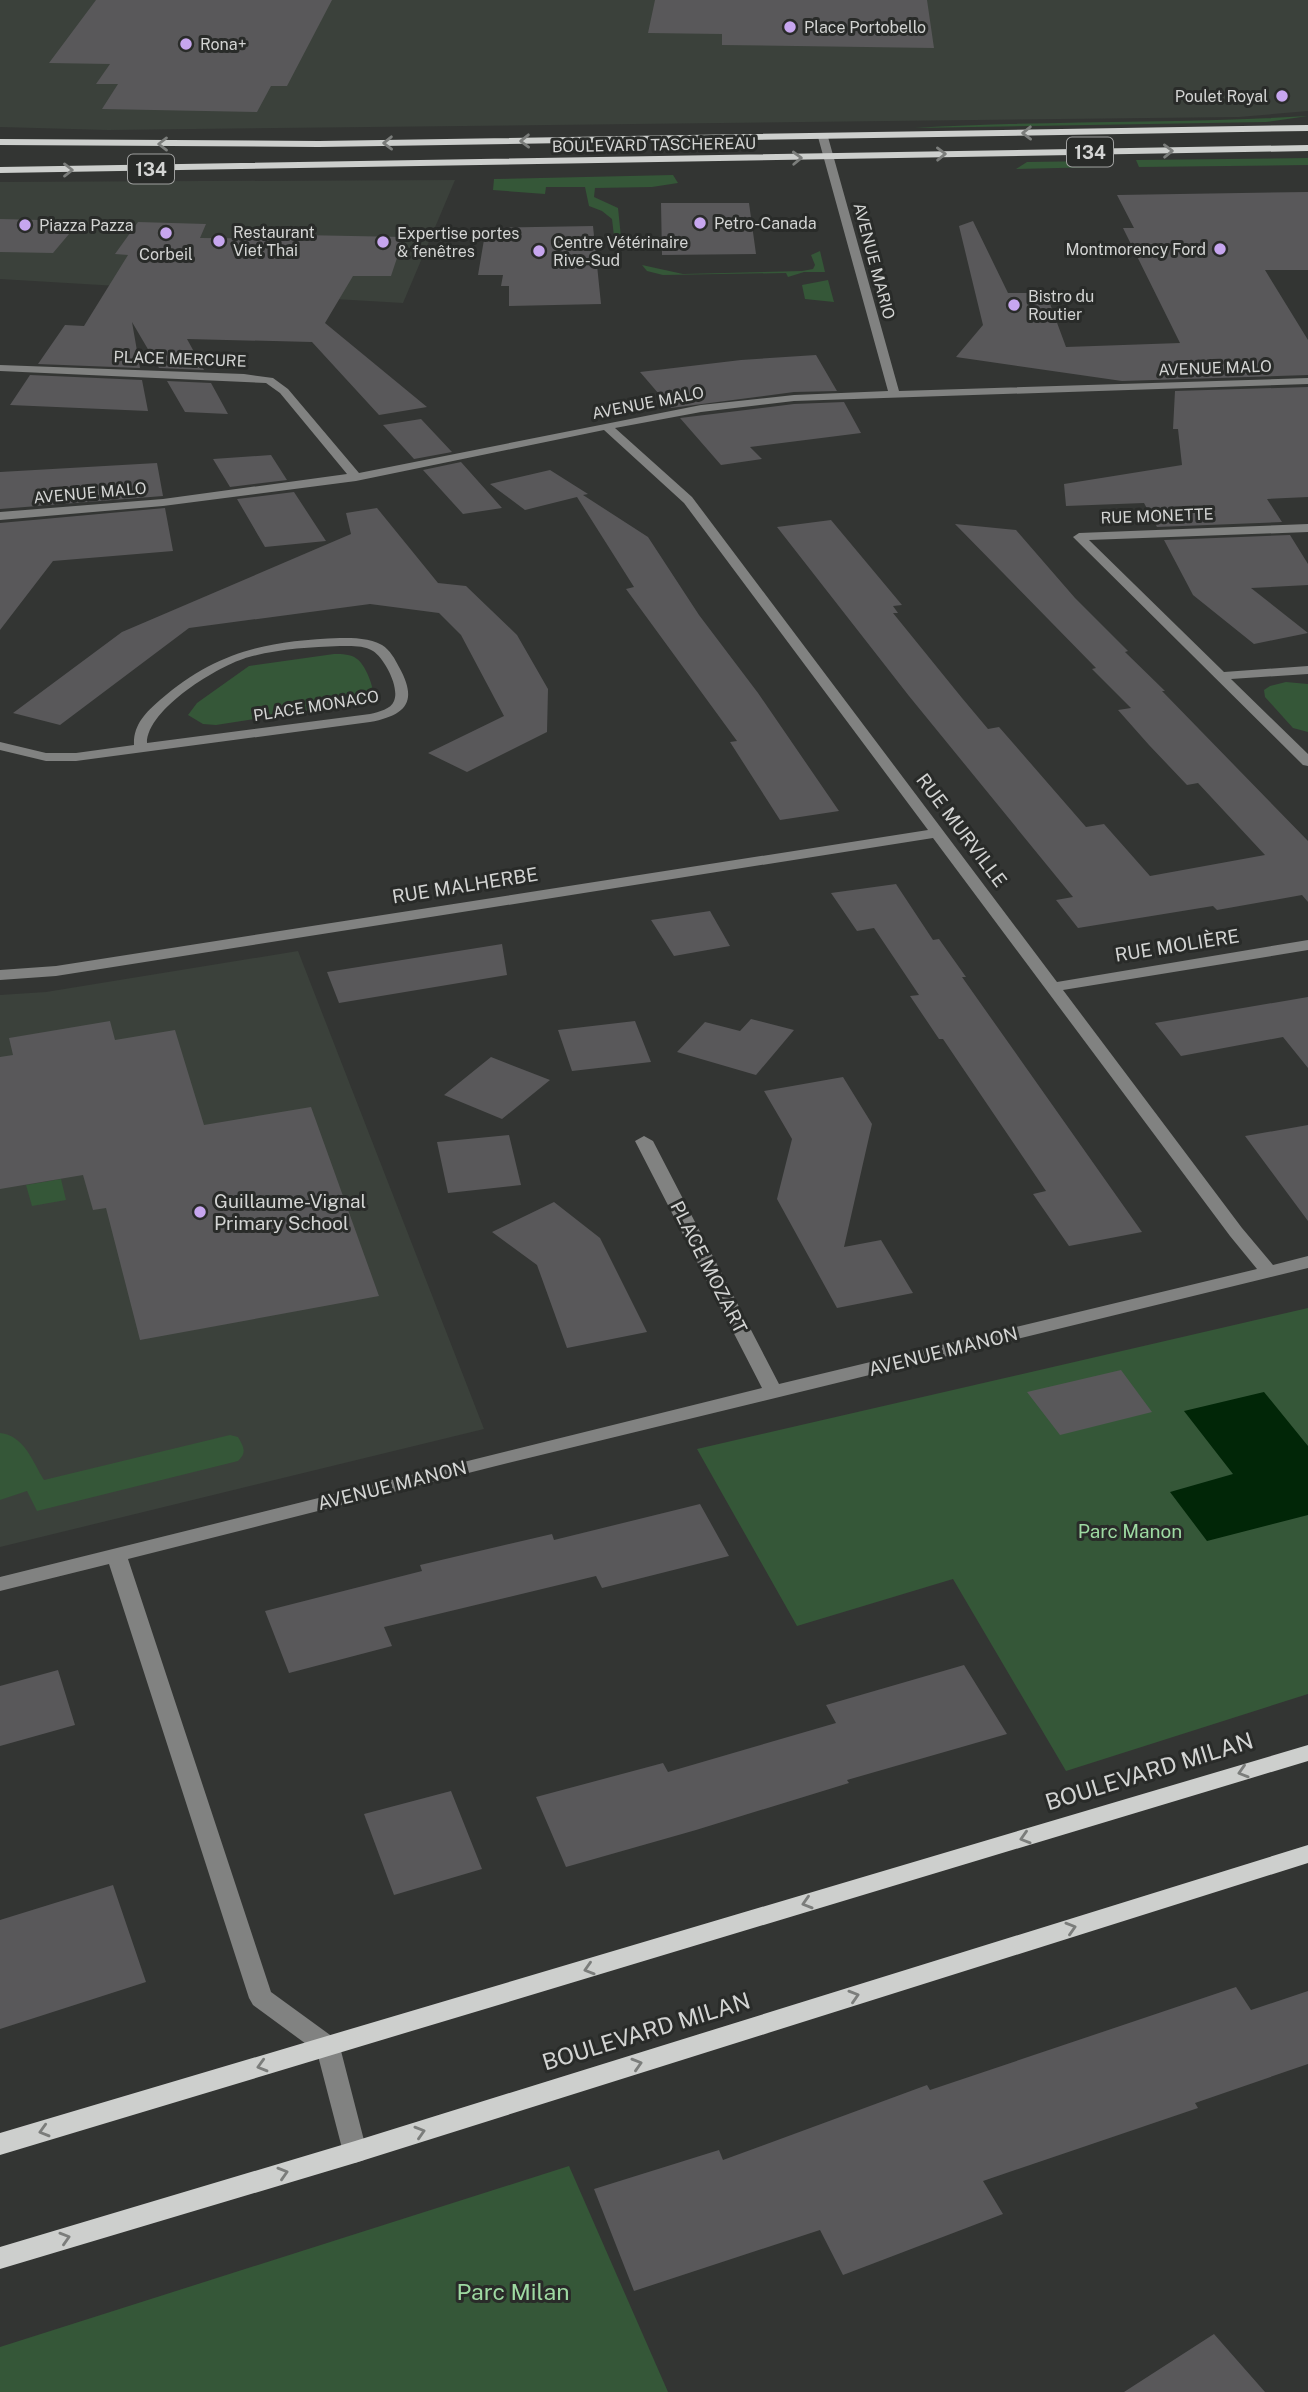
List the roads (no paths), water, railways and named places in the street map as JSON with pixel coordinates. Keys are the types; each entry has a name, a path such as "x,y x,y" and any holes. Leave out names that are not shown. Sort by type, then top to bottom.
{"main road":[{"name":"BOULEVARD TASCHEREAU","path":"0,142 308,144 1308,128"},
{"name":"BOULEVARD TASCHEREAU","path":"0,170 1308,148"},
{"name":"BOULEVARD MILAN","path":"0,2144 1308,1753"},
{"name":"BOULEVARD MILAN","path":"0,2258 355,2152 1308,1853"}],"street":[{"name":"AVENUE MARIO","path":"823,136 894,394"},
{"name":"PLACE MERCURE","path":"0,368 269,380 284,391 356,477"},
{"name":"AVENUE MALO","path":"0,516 208,498 356,477 739,403 834,395 1308,381"},
{"name":"RUE MURVILLE","path":"608,427 688,500 1236,1232 1269,1271"},
{"name":"RUE MONETTE","path":"1308,528 1079,537 1220,676 1301,747 1308,762"},
{"name":"PLACE MONACO","path":"0,746 29,754 60,758 141,748 375,716 391,712 400,705 403,699 402,690 385,655 377,647 364,643 331,642 245,654 219,665 166,702 144,726 140,737 141,748"},
{"path":"1220,676 1308,670"},
{"name":"RUE MALHERBE","path":"0,975 56,971 937,833"},
{"name":"RUE MOLIÈRE","path":"1054,987 1308,945"},
{"name":"PLACE MOZART","path":"644,1141 774,1393"},
{"name":"AVENUE MANON","path":"0,1584 496,1459 1308,1262"},
{"path":"116,1554 261,1998 328,2047 355,2152"}],"place":[{"name":"Place Portobello","path":"790,27"},
{"name":"Rona+","path":"186,44"},
{"name":"Poulet Royal","path":"1282,96"},
{"name":"Petro-Canada","path":"700,223"},
{"name":"Piazza Pazza","path":"25,225"},
{"name":"Corbeil","path":"166,233"},
{"name":"Restaurant Viet Thai","path":"219,241"},
{"name":"Expertise portes & fenêtres","path":"383,242"},
{"name":"Montmorency Ford","path":"1220,249"},
{"name":"Centre Vétérinaire Rive-Sud","path":"539,251"},
{"name":"Bistro du Routier","path":"1014,305"},
{"name":"Guillaume-Vignal Primary School","path":"200,1212"}],"park label":[{"name":"Parc Manon","path":"1130,1531"},
{"name":"Parc Milan","path":"513,2291"}]}
